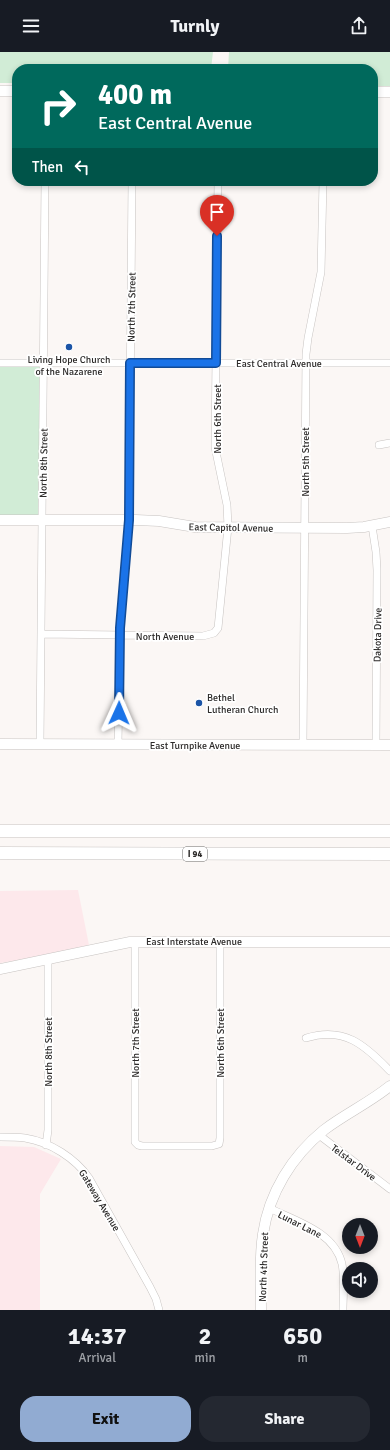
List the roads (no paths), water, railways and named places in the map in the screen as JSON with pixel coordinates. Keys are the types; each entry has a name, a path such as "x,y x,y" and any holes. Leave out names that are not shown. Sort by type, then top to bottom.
{"highway":[{"path":"0,830 390,832"},
{"name":"I 94","path":"0,853 390,854"}],"street":[{"path":"0,91 12,91"},
{"path":"378,92 390,92"},
{"name":"North 8th Street","path":"40,744 45,186"},
{"name":"North 7th Street","path":"118,744 120,636 129,520 132,186"},
{"name":"North 6th Street","path":"217,631 220,620 228,527 227,506 216,452 218,186"},
{"name":"North 5th Street","path":"302,745 306,364 308,338 321,272 323,186"},
{"name":"East Central Avenue","path":"0,363 390,364"},
{"path":"379,445 390,443"},
{"name":"East Capitol Avenue","path":"0,520 152,520 195,527 305,528 352,528 390,522"},
{"name":"Dakota Drive","path":"372,526 377,570 376,745"},
{"name":"North Avenue","path":"41,634 202,636 211,635 217,631"},
{"name":"East Turnpike Avenue","path":"0,744 390,745"},
{"name":"North 7th Street","path":"135,941 134,1137 136,1144 142,1146 212,1146 218,1144"},
{"name":"East Interstate Avenue","path":"0,969 135,941 390,942"},
{"name":"North 6th Street","path":"218,1144 220,1138 220,942"},
{"name":"North 8th Street","path":"46,1145 48,1130 48,959"},
{"path":"306,1038 326,1033 342,1036 363,1046 390,1071"},
{"name":"North 4th Street","path":"261,1310 262,1243 269,1208 279,1185 291,1165 318,1135 372,1100 390,1086"},
{"name":"Telstar Drive","path":"318,1135 390,1189"},
{"name":"Gateway Avenue","path":"0,1137 25,1138 46,1145 66,1156 84,1171 150,1287 156,1299 159,1310"},
{"name":"Lunar Lane","path":"269,1208 320,1232 334,1246 340,1258 343,1270 343,1310"}],"place":[{"name":"Living Hope Church of the Nazarene","path":"69,347"},
{"name":"Bethel Lutheran Church","path":"199,703"}]}
